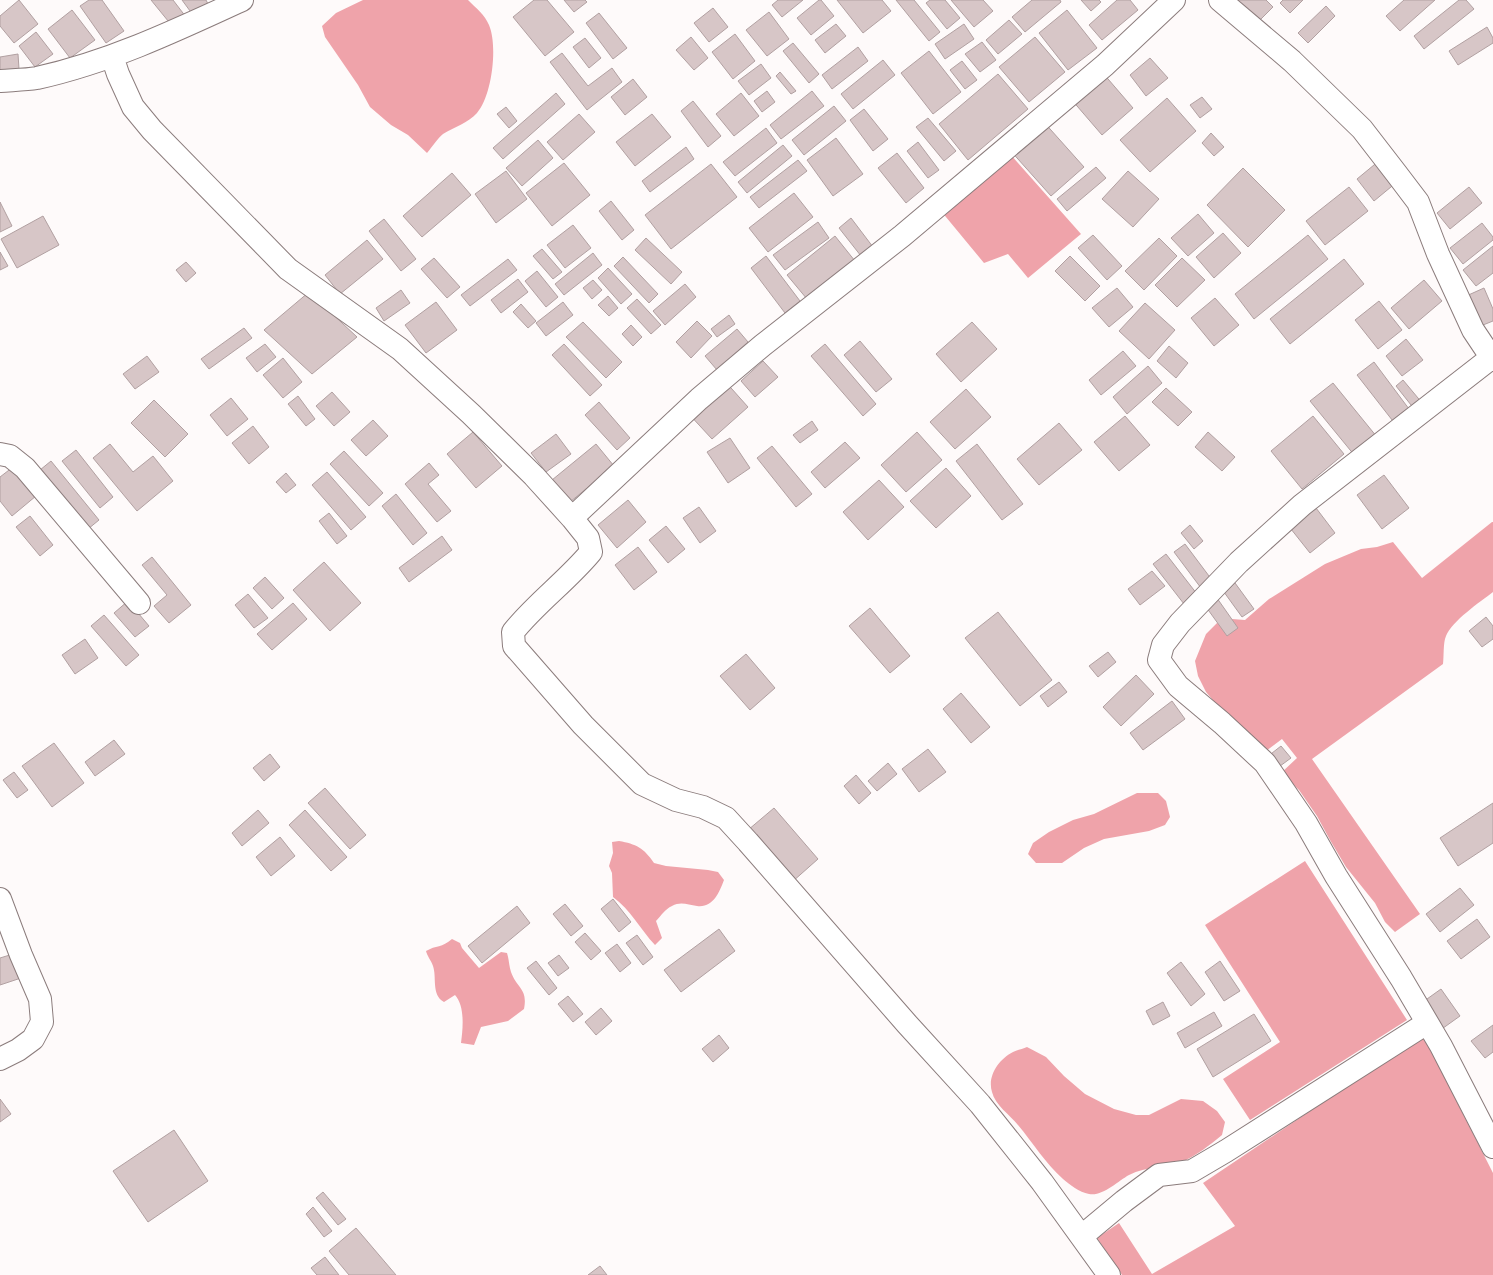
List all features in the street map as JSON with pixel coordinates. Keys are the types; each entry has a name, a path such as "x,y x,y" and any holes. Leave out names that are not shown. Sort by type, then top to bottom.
{"street":[{"path":"0,81 35,78 82,66 112,56 182,28 242,0"},
{"path":"572,518 711,390 800,315 902,236 1105,65 1174,0"},
{"path":"1220,0 1292,61 1362,129 1418,202 1438,254 1470,323 1492,359 1302,505 1245,556 1180,623 1163,645 1158,660 1178,686 1222,723 1265,763 1306,822 1336,876 1428,1023 1493,1147"},
{"path":"112,56 118,74 133,107 152,130 261,242 288,269 400,349 471,414 534,476 572,518 588,538 591,552 582,564 527,614 512,632 514,646 583,725 642,784 676,800 704,807 726,818 795,895 906,1024 980,1104 1042,1182 1109,1275"},
{"path":"0,454 10,456 25,468 139,603"},
{"path":"0,899 20,955 40,999 42,1022 33,1039 18,1050 0,1060"},
{"path":"1082,1236 1124,1201 1159,1175 1192,1171 1428,1023"}],"shaded area":[{"path":"363,0 468,0 483,15 489,25 493,45 492,70 490,83 482,105 477,113 469,120 443,134 427,153 408,135 391,125 370,107 358,85 325,37 322,26 336,13"},
{"path":"1010,154 1081,234 1028,278 1008,254 984,263 941,211"},
{"path":"1492,522 1493,592 1467,612 1449,630 1444,642 1443,664 1312,759 1420,914 1395,932 1385,922 1375,903 1346,867 1317,816 1299,790 1281,773 1297,758 1282,739 1266,751 1247,731 1224,713 1206,692 1198,676 1195,661 1206,634 1218,622 1232,619 1245,620 1269,599 1325,564 1361,549 1377,547 1393,542 1422,578"},
{"path":"1137,793 1158,793 1166,801 1170,817 1165,825 1149,831 1104,839 1084,848 1062,863 1036,863 1028,854 1033,843 1049,832 1073,820 1094,814"},
{"path":"619,841 643,850 654,863 666,866 718,872 724,880 720,890 715,899 707,905 697,906 678,904 667,909 656,921 662,938 655,945 625,908 613,897 612,873 609,866 613,853 612,842"},
{"path":"1305,861 1407,1020 1250,1120 1223,1079 1280,1042 1205,925"},
{"path":"452,939 460,943 462,948 479,968 501,952 507,953 513,978 524,997 524,1009 508,1021 481,1027 474,1045 461,1043 463,1024 460,1005 455,995 444,1002 437,995 433,966 426,951 445,944"},
{"path":"1423,1035 1493,1173 1493,1275 1122,1275 1097,1238 1119,1223 1152,1274 1235,1226 1203,1183"},
{"path":"1027,1047 1046,1057 1064,1076 1085,1094 1114,1109 1136,1115 1149,1115 1181,1099 1203,1101 1217,1111 1225,1122 1222,1135 1203,1150 1182,1162 1136,1172 1099,1193 1089,1194 1082,1192 1066,1181 1051,1167 1018,1125 999,1106 992,1092 991,1080 995,1069 1008,1055"}],"building":[{"path":"19,0 38,24 14,43 0,26 0,16"},
{"path":"89,0 102,0 124,31 106,43 80,6"},
{"path":"151,0 173,0 186,17 173,27"},
{"path":"182,0 206,0 208,4 193,15"},
{"path":"534,0 547,0 574,32 545,56 513,17"},
{"path":"564,0 585,0 587,2 574,12"},
{"path":"778,0 803,0 782,17 772,5"},
{"path":"821,0 834,16 811,35 797,18"},
{"path":"837,0 882,0 891,11 863,33"},
{"path":"896,0 914,0 940,32 929,41"},
{"path":"930,0 945,0 960,18 947,29 926,3"},
{"path":"951,0 983,0 993,11 974,27"},
{"path":"1032,0 1060,0 1061,2 1025,32 1012,17"},
{"path":"1081,0 1099,0 1101,2 1091,11"},
{"path":"1117,0 1130,0 1138,10 1102,40 1089,25"},
{"path":"1237,0 1266,0 1273,7 1259,21"},
{"path":"1283,0 1303,0 1290,13 1280,3"},
{"path":"1404,0 1435,0 1400,31 1386,16"},
{"path":"1459,0 1466,0 1474,9 1424,49 1414,36"},
{"path":"1326,6 1335,16 1308,43 1298,33"},
{"path":"713,8 728,27 709,42 694,23"},
{"path":"72,10 95,40 70,58 48,29"},
{"path":"1067,10 1097,48 1068,70 1039,33"},
{"path":"769,12 789,39 767,56 746,30"},
{"path":"599,13 627,48 613,59 586,23"},
{"path":"1009,20 1022,34 998,54 986,40"},
{"path":"836,24 846,36 825,53 815,40"},
{"path":"964,24 974,39 945,59 935,44"},
{"path":"1487,27 1493,38 1493,43 1458,65 1449,51"},
{"path":"36,32 53,54 35,67 19,46"},
{"path":"735,34 755,61 733,79 712,52"},
{"path":"691,37 708,58 694,70 676,50"},
{"path":"1035,37 1065,72 1029,102 999,67"},
{"path":"585,38 601,58 589,68 573,47"},
{"path":"982,42 996,60 980,72 965,54"},
{"path":"793,43 819,74 809,83 783,51"},
{"path":"858,47 868,61 832,89 822,75"},
{"path":"929,51 961,92 933,114 901,73"},
{"path":"562,53 588,86 612,68 622,82 587,110 550,62"},
{"path":"18,54 19,69 0,71 0,57"},
{"path":"1150,58 1168,78 1146,96 1130,75"},
{"path":"883,60 895,75 853,109 841,94"},
{"path":"962,61 977,80 965,89 950,70"},
{"path":"761,64 771,78 749,95 738,81"},
{"path":"780,72 796,91 791,94 776,76"},
{"path":"1102,72 1133,108 1102,135 1071,99"},
{"path":"998,74 1028,109 968,160 939,124"},
{"path":"633,79 647,97 625,115 611,97"},
{"path":"767,91 775,102 762,112 754,101"},
{"path":"812,91 824,106 781,139 770,125"},
{"path":"556,93 565,104 503,159 493,148"},
{"path":"741,93 759,116 734,136 716,114"},
{"path":"1202,97 1212,109 1200,118 1190,105"},
{"path":"1167,98 1196,131 1150,172 1120,140"},
{"path":"693,101 721,136 708,147 681,111"},
{"path":"834,106 846,121 804,155 792,140"},
{"path":"506,107 517,121 509,128 497,114"},
{"path":"864,109 888,139 873,151 850,120"},
{"path":"579,114 595,132 563,160 547,142"},
{"path":"652,114 671,137 635,166 616,142"},
{"path":"928,118 956,151 944,161 916,127"},
{"path":"1042,120 1084,167 1051,196 1009,149"},
{"path":"766,128 777,143 735,176 723,162"},
{"path":"1211,133 1224,147 1214,156 1202,143"},
{"path":"836,138 863,174 833,196 807,160"},
{"path":"538,140 553,158 522,186 506,168"},
{"path":"918,142 939,170 928,178 907,151"},
{"path":"783,145 792,156 747,193 738,182"},
{"path":"686,147 694,159 650,192 642,181"},
{"path":"897,153 924,188 906,203 878,168"},
{"path":"798,160 807,171 759,208 750,197"},
{"path":"1380,160 1397,182 1374,201 1357,179"},
{"path":"564,163 590,195 552,226 526,193"},
{"path":"711,164 737,197 671,249 645,215"},
{"path":"1096,167 1106,178 1067,211 1057,199"},
{"path":"1243,168 1285,210 1248,247 1207,205"},
{"path":"506,171 527,199 496,223 475,194"},
{"path":"1128,171 1159,199 1133,227 1102,199"},
{"path":"452,173 471,195 422,237 403,216"},
{"path":"1349,187 1368,211 1325,245 1306,221"},
{"path":"1469,187 1482,203 1450,229 1437,213"},
{"path":"794,193 813,217 768,252 749,228"},
{"path":"611,201 634,230 622,240 599,211"},
{"path":"0,202 12,226 0,232"},
{"path":"1198,214 1214,233 1188,256 1171,238"},
{"path":"43,216 59,245 17,268 1,239"},
{"path":"851,218 873,247 861,256 839,228"},
{"path":"384,219 416,259 401,271 369,231"},
{"path":"818,222 829,238 785,270 773,255"},
{"path":"1482,223 1493,237 1493,240 1463,264 1450,248"},
{"path":"573,225 591,248 565,268 547,245"},
{"path":"1223,233 1241,253 1214,278 1196,257"},
{"path":"1093,235 1122,266 1107,280 1078,248"},
{"path":"1308,235 1328,259 1254,319 1235,294"},
{"path":"835,236 855,261 807,299 787,275"},
{"path":"646,238 682,272 671,284 635,250"},
{"path":"1159,238 1177,256 1144,290 1125,271"},
{"path":"367,240 383,259 340,294 325,275"},
{"path":"1493,246 1493,273 1476,286 1463,270"},
{"path":"542,249 562,272 553,279 533,256"},
{"path":"0,252 8,266 0,270"},
{"path":"593,253 602,265 564,295 555,284"},
{"path":"766,256 800,301 785,313 751,268"},
{"path":"1070,256 1100,286 1085,301 1055,271"},
{"path":"623,257 658,294 649,303 614,266"},
{"path":"434,258 460,287 447,298 421,269"},
{"path":"1182,258 1205,280 1177,307 1155,285"},
{"path":"508,259 517,270 470,306 461,295"},
{"path":"1344,259 1364,284 1290,344 1270,319"},
{"path":"186,262 196,273 186,282 176,270"},
{"path":"608,268 632,294 621,304 598,278"},
{"path":"537,271 558,297 546,307 525,281"},
{"path":"518,279 528,292 501,313 491,300"},
{"path":"593,280 602,290 592,299 583,288"},
{"path":"1424,280 1442,301 1409,329 1391,308"},
{"path":"685,284 696,297 665,325 653,311"},
{"path":"1117,288 1133,307 1109,327 1092,308"},
{"path":"1484,288 1493,309 1493,321 1478,327 1464,297"},
{"path":"401,290 410,303 384,321 376,308"},
{"path":"309,292 357,337 312,374 264,330"},
{"path":"608,296 618,308 609,316 598,305"},
{"path":"1215,298 1239,325 1214,346 1191,318"},
{"path":"637,299 661,325 651,334 627,308"},
{"path":"1379,301 1402,330 1378,349 1355,320"},
{"path":"436,302 457,330 426,353 405,325"},
{"path":"563,302 573,315 546,336 536,323"},
{"path":"1145,303 1175,330 1149,359 1119,331"},
{"path":"521,304 536,321 528,328 513,312"},
{"path":"729,315 735,324 717,337 711,329"},
{"path":"697,321 712,336 691,358 676,342"},
{"path":"583,322 622,362 606,378 566,337"},
{"path":"972,322 997,349 961,382 936,354"},
{"path":"631,325 642,337 633,346 622,334"},
{"path":"244,328 252,338 209,369 201,359"},
{"path":"737,329 748,342 717,370 705,356"},
{"path":"1406,339 1423,360 1402,376 1386,356"},
{"path":"860,341 892,379 876,392 844,355"},
{"path":"265,344 276,357 257,372 246,358"},
{"path":"564,344 602,385 590,396 552,355"},
{"path":"825,344 876,404 863,416 811,356"},
{"path":"1169,346 1188,363 1176,378 1157,361"},
{"path":"1123,351 1136,366 1101,395 1089,380"},
{"path":"147,356 159,372 135,389 123,374"},
{"path":"283,358 302,382 283,398 263,375"},
{"path":"763,361 778,377 755,397 741,381"},
{"path":"1374,362 1412,413 1396,425 1357,375"},
{"path":"1148,366 1162,383 1127,414 1113,397"},
{"path":"723,379 748,407 712,439 687,412"},
{"path":"1403,380 1423,404 1415,410 1396,386"},
{"path":"1333,383 1377,437 1355,456 1310,401"},
{"path":"1166,388 1192,412 1178,426 1152,402"},
{"path":"966,389 991,417 955,449 930,422"},
{"path":"332,392 350,412 334,426 316,406"},
{"path":"298,396 315,419 306,426 288,404"},
{"path":"231,398 248,419 227,436 210,415"},
{"path":"154,400 188,434 165,457 131,423"},
{"path":"599,402 630,438 617,450 585,415"},
{"path":"1125,416 1150,445 1119,471 1094,442"},
{"path":"1313,416 1344,454 1302,489 1271,451"},
{"path":"373,420 388,436 366,456 351,440"},
{"path":"812,421 818,430 800,443 793,435"},
{"path":"1059,423 1082,450 1039,485 1017,459"},
{"path":"253,426 269,447 249,464 232,443"},
{"path":"473,432 502,466 476,488 447,454"},
{"path":"917,432 942,460 906,492 881,465"},
{"path":"1208,432 1235,457 1222,471 1195,447"},
{"path":"556,434 571,454 546,472 531,453"},
{"path":"730,438 750,468 728,483 707,452"},
{"path":"845,442 860,458 825,488 811,472"},
{"path":"110,444 133,472 153,456 173,481 137,511 93,458"},
{"path":"596,444 614,466 570,502 552,480"},
{"path":"977,444 1023,504 1002,520 956,461"},
{"path":"772,446 812,494 796,507 757,458"},
{"path":"76,450 113,497 100,508 62,461"},
{"path":"344,451 383,493 369,506 330,464"},
{"path":"51,461 99,520 88,529 40,470"},
{"path":"429,463 439,475 428,484 451,511 437,522 405,484"},
{"path":"13,467 36,496 12,516 0,501 0,477"},
{"path":"946,468 971,496 936,528 910,501"},
{"path":"327,472 366,517 351,530 312,485"},
{"path":"286,473 296,485 286,493 276,482"},
{"path":"1384,475 1409,508 1382,529 1357,495"},
{"path":"879,480 904,507 868,540 843,512"},
{"path":"396,494 427,533 413,545 382,506"},
{"path":"628,500 646,522 617,548 598,525"},
{"path":"1313,504 1335,533 1310,553 1287,524"},
{"path":"699,507 716,531 700,543 683,518"},
{"path":"329,513 347,536 337,544 319,521"},
{"path":"30,516 53,545 40,556 16,527"},
{"path":"1190,525 1203,541 1194,549 1181,533"},
{"path":"666,526 685,549 668,563 649,540"},
{"path":"442,536 452,550 409,582 399,568"},
{"path":"1185,544 1212,580 1201,588 1174,552"},
{"path":"638,547 657,572 634,590 615,565"},
{"path":"1166,554 1197,594 1184,604 1153,564"},
{"path":"152,557 191,605 169,623 154,606 167,595 142,565"},
{"path":"324,562 361,603 330,631 293,590"},
{"path":"1152,571 1165,586 1140,605 1128,589"},
{"path":"1227,572 1254,609 1242,617 1216,581"},
{"path":"265,577 284,598 272,609 253,588"},
{"path":"1212,591 1238,628 1227,636 1201,600"},
{"path":"248,594 268,618 254,628 235,605"},
{"path":"128,601 149,626 135,637 114,613"},
{"path":"293,603 307,619 272,650 257,634"},
{"path":"870,608 910,656 890,673 849,626"},
{"path":"998,612 1052,680 1020,706 965,638"},
{"path":"104,615 139,655 126,666 91,626"},
{"path":"1486,617 1493,626 1493,639 1482,647 1469,631"},
{"path":"85,639 98,658 75,674 62,655"},
{"path":"1108,652 1116,662 1098,677 1089,666"},
{"path":"746,654 775,688 750,710 720,676"},
{"path":"1136,675 1154,694 1121,726 1103,707"},
{"path":"1059,682 1067,692 1048,707 1040,696"},
{"path":"961,693 990,727 971,743 943,709"},
{"path":"1172,701 1185,719 1143,750 1130,733"},
{"path":"114,740 125,754 95,776 85,762"},
{"path":"54,743 84,783 52,807 22,766"},
{"path":"1281,746 1291,758 1276,769 1267,757"},
{"path":"928,749 946,772 919,792 902,769"},
{"path":"270,754 280,767 264,781 253,768"},
{"path":"888,763 897,774 877,791 868,781"},
{"path":"14,772 28,790 17,798 3,780"},
{"path":"856,775 871,793 859,804 844,786"},
{"path":"325,788 366,835 350,849 308,803"},
{"path":"1493,803 1493,843 1458,866 1440,838"},
{"path":"774,808 818,859 792,882 748,830"},
{"path":"258,810 269,823 242,846 232,833"},
{"path":"305,810 347,857 331,871 289,825"},
{"path":"280,837 295,856 271,876 256,857"},
{"path":"1460,888 1474,905 1440,932 1426,914"},
{"path":"613,899 631,922 619,932 601,909"},
{"path":"565,904 583,926 571,936 553,914"},
{"path":"517,906 530,923 482,963 468,946"},
{"path":"1477,919 1490,937 1461,959 1447,941"},
{"path":"719,929 735,951 681,992 664,970"},
{"path":"585,933 601,951 591,960 575,942"},
{"path":"637,935 653,957 643,965 626,943"},
{"path":"617,944 631,963 620,972 605,953"},
{"path":"13,954 21,978 0,985 0,958"},
{"path":"559,955 569,968 558,976 548,963"},
{"path":"536,961 557,988 549,995 527,968"},
{"path":"1220,961 1240,991 1224,1001 1205,972"},
{"path":"1181,962 1205,994 1191,1006 1167,973"},
{"path":"1441,989 1460,1016 1439,1031 1420,1004"},
{"path":"568,996 583,1014 573,1022 558,1004"},
{"path":"1163,1002 1170,1016 1153,1025 1146,1011"},
{"path":"601,1008 612,1021 596,1035 585,1022"},
{"path":"1214,1012 1222,1026 1185,1048 1177,1033"},
{"path":"1254,1014 1271,1041 1213,1077 1197,1049"},
{"path":"1493,1025 1493,1052 1485,1058 1471,1041"},
{"path":"719,1035 729,1048 713,1062 702,1049"},
{"path":"0,1099 11,1114 0,1122"},
{"path":"174,1130 208,1181 148,1222 113,1171"},
{"path":"323,1192 346,1219 338,1225 316,1198"},
{"path":"313,1207 332,1231 324,1237 306,1214"},
{"path":"356,1228 396,1275 349,1275 329,1251"},
{"path":"325,1257 339,1275 317,1275 311,1268"},
{"path":"600,1266 607,1275 588,1275"}]}
